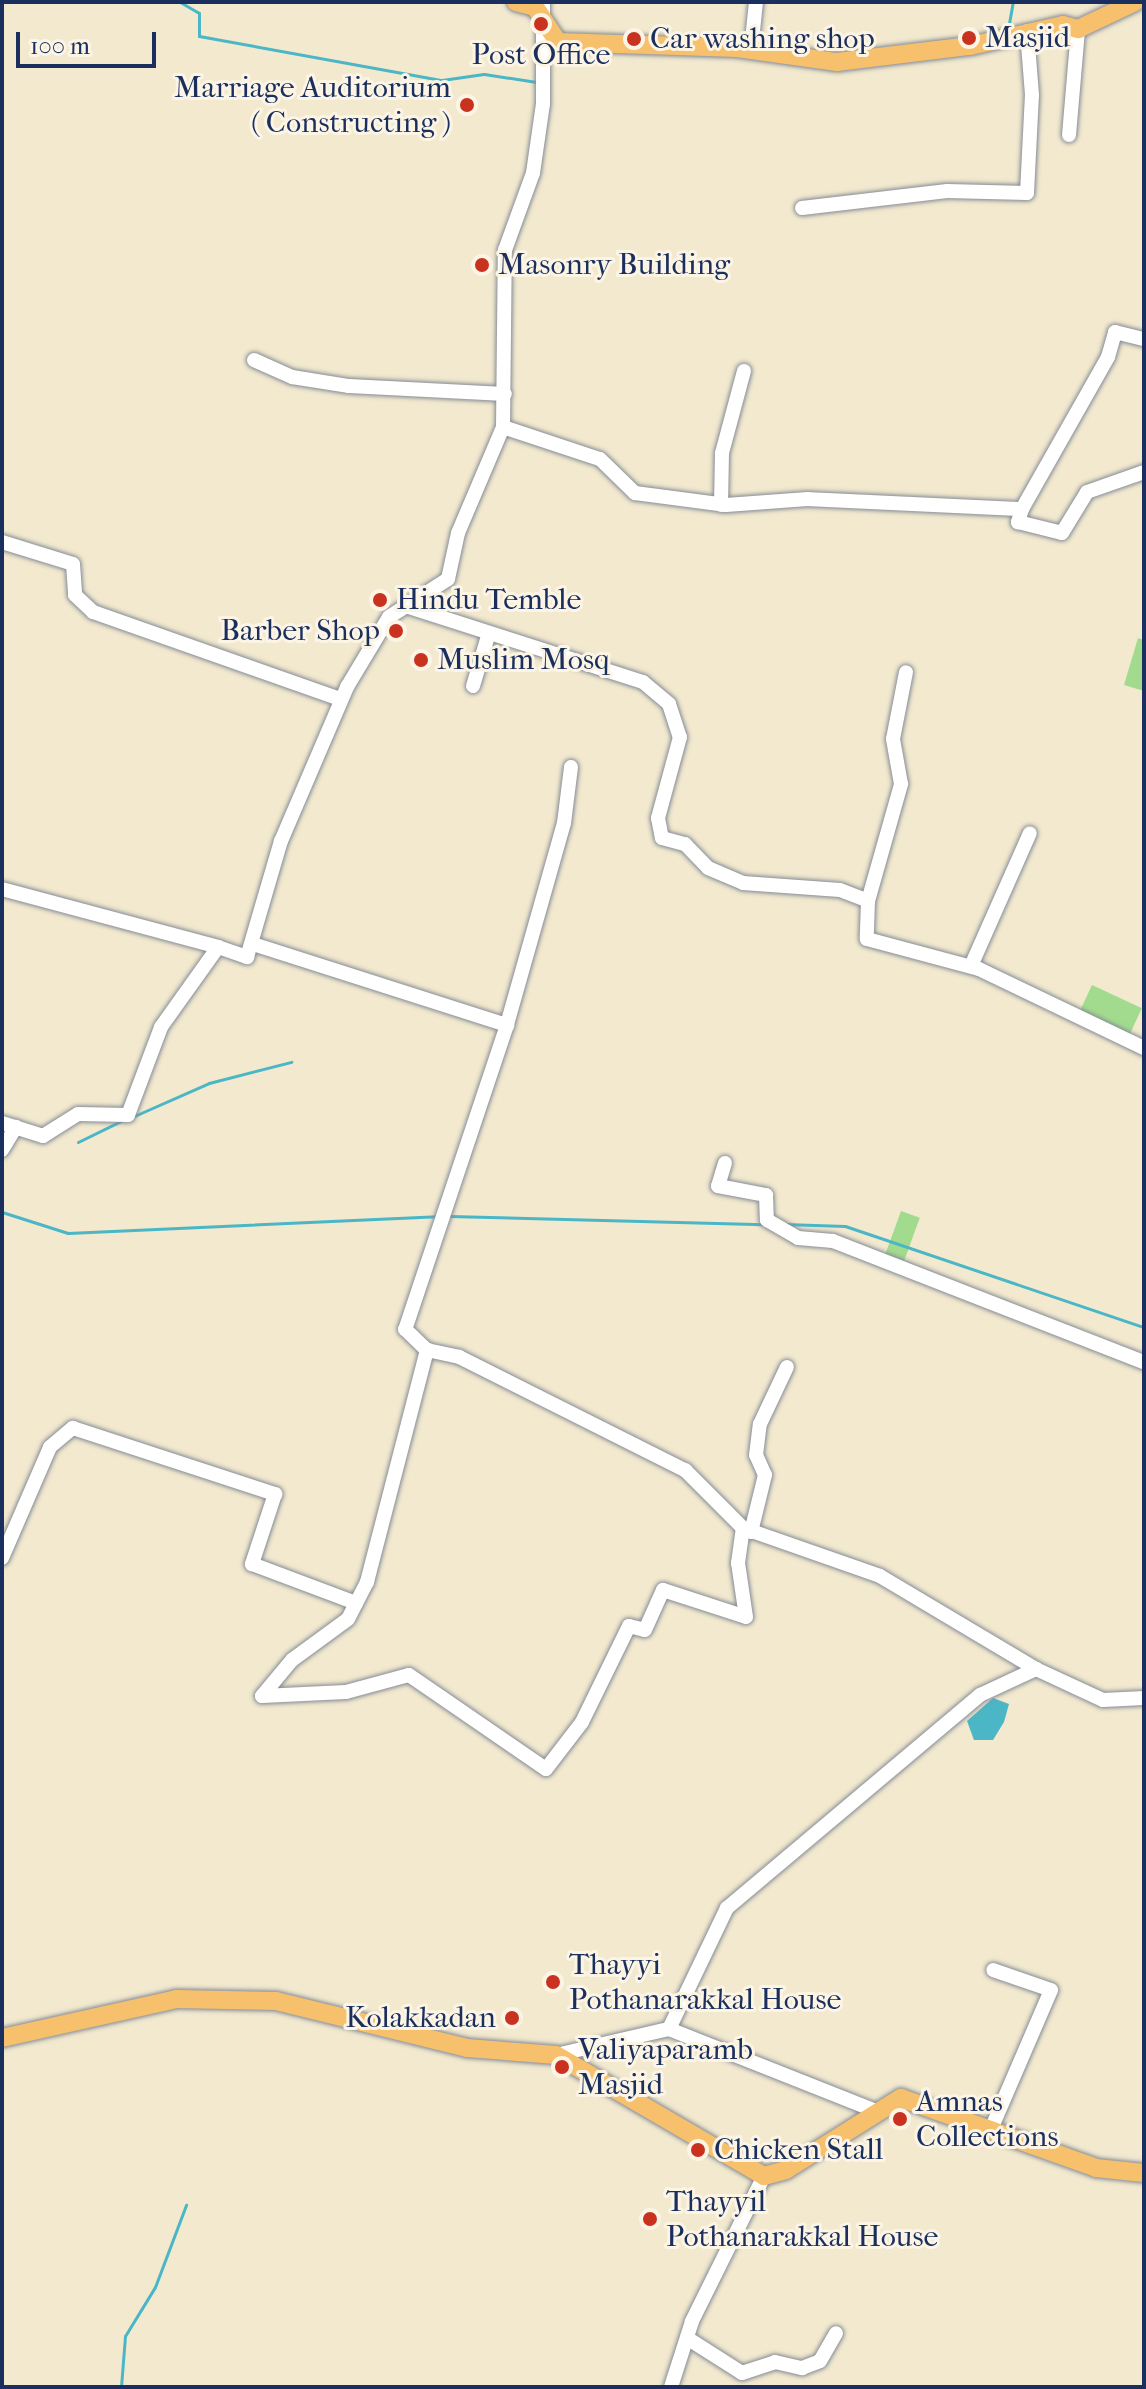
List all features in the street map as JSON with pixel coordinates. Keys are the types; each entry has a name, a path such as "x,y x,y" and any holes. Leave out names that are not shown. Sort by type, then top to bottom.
{"main road":[{"path":"516,2 543,9 558,42 751,50 876,60 1027,31 1078,29 1135,2"},
{"path":"2,2038 176,1999 276,2001 467,2048 556,2055 764,2176 798,2164 879,2112 911,2099 1096,2168 1144,2173"}],"street":[{"path":"751,50 756,2"},
{"path":"2,889 247,957 281,841 340,699 389,617 409,607 448,579 458,533 488,474 503,427 505,250 533,173 543,104 543,9"},
{"path":"1069,135 1078,29"},
{"path":"802,208 947,191 1027,193 1032,95 1027,31"},
{"path":"1144,339 1115,332 1108,357 1022,509 1018,522 1062,533 1087,492 1144,472"},
{"path":"254,360 292,377 349,386 505,394"},
{"path":"721,505 722,453 744,371"},
{"path":"503,427 600,459 635,493 721,505 808,499 1022,509"},
{"path":"2,542 73,564 75,595 93,612 340,699"},
{"path":"409,607 488,636 643,682 669,704 680,737 658,818 662,838 743,883 840,890 868,901"},
{"path":"473,686 488,636"},
{"path":"906,672 893,739 901,784 868,901 867,939 971,966 1144,1048"},
{"path":"571,767 564,823 507,1025 405,1329 427,1350 459,1357 685,1470 747,1530 880,1576 1036,1669 1103,1700 1144,1698"},
{"path":"971,966 1030,833"},
{"path":"253,944 507,1025"},
{"path":"2,1150 9,1125 43,1136 78,1114 128,1115 161,1027 218,947"},
{"path":"725,1163 718,1186 766,1195 767,1220 798,1238 833,1241 1144,1362"},
{"path":"427,1350 356,1603 262,1696 346,1692 409,1675 546,1769 582,1722 629,1626 645,1630 663,1590 746,1617 738,1563 765,1475 756,1455 760,1424 787,1367"},
{"path":"2,1558 50,1447 73,1428 275,1494 252,1564 356,1603"},
{"path":"669,2029 727,1908 980,1695 1036,1669"},
{"path":"992,2127 1051,1990 993,1970"},
{"path":"556,2055 669,2029 879,2112"},
{"path":"671,2387 687,2338 764,2176"},
{"path":"687,2338 742,2373 775,2362 802,2368 820,2361 836,2333"}],"green space":[{"path":"1138,638 1144,640 1144,691 1124,685"},
{"path":"1092,985 1142,1008 1128,1038 1078,1015"},
{"path":"901,1211 920,1218 904,1261 885,1254"}],"water":[{"path":"993,1698 1009,1704 1004,1722 993,1740 974,1740 967,1721"}],"waterway":[{"path":"180,2 199,13 199,36 442,80 484,74 536,82"},
{"path":"1008,29 1013,2"},
{"path":"132,1117 209,1083 291,1062"},
{"path":"78,1142 121,1121"},
{"path":"2,1212 68,1233 437,1216"},
{"path":"449,1216 765,1224"},
{"path":"784,1224 845,1226 1144,1327"},
{"path":"121,2387 125,2336 155,2287 186,2205"}],"place":[{"name":"Post Office","path":"541,24"},
{"name":"Masjid","path":"969,38"},
{"name":"Car washing shop","path":"634,39"},
{"name":"Marriage Auditorium ( Constructing )","path":"467,105"},
{"name":"Masonry Building","path":"482,265"},
{"name":"Hindu Temble","path":"380,600"},
{"name":"Barber Shop","path":"396,631"},
{"name":"Muslim Mosq","path":"421,660"},
{"name":"Thayyi Pothanarakkal House","path":"553,1982"},
{"name":"Kolakkadan","path":"512,2018"},
{"name":"Valiyaparamb Masjid","path":"562,2067"},
{"name":"Amnas Collections","path":"900,2119"},
{"name":"Chicken Stall","path":"698,2150"},
{"name":"Thayyil Pothanarakkal House","path":"650,2219"}]}
